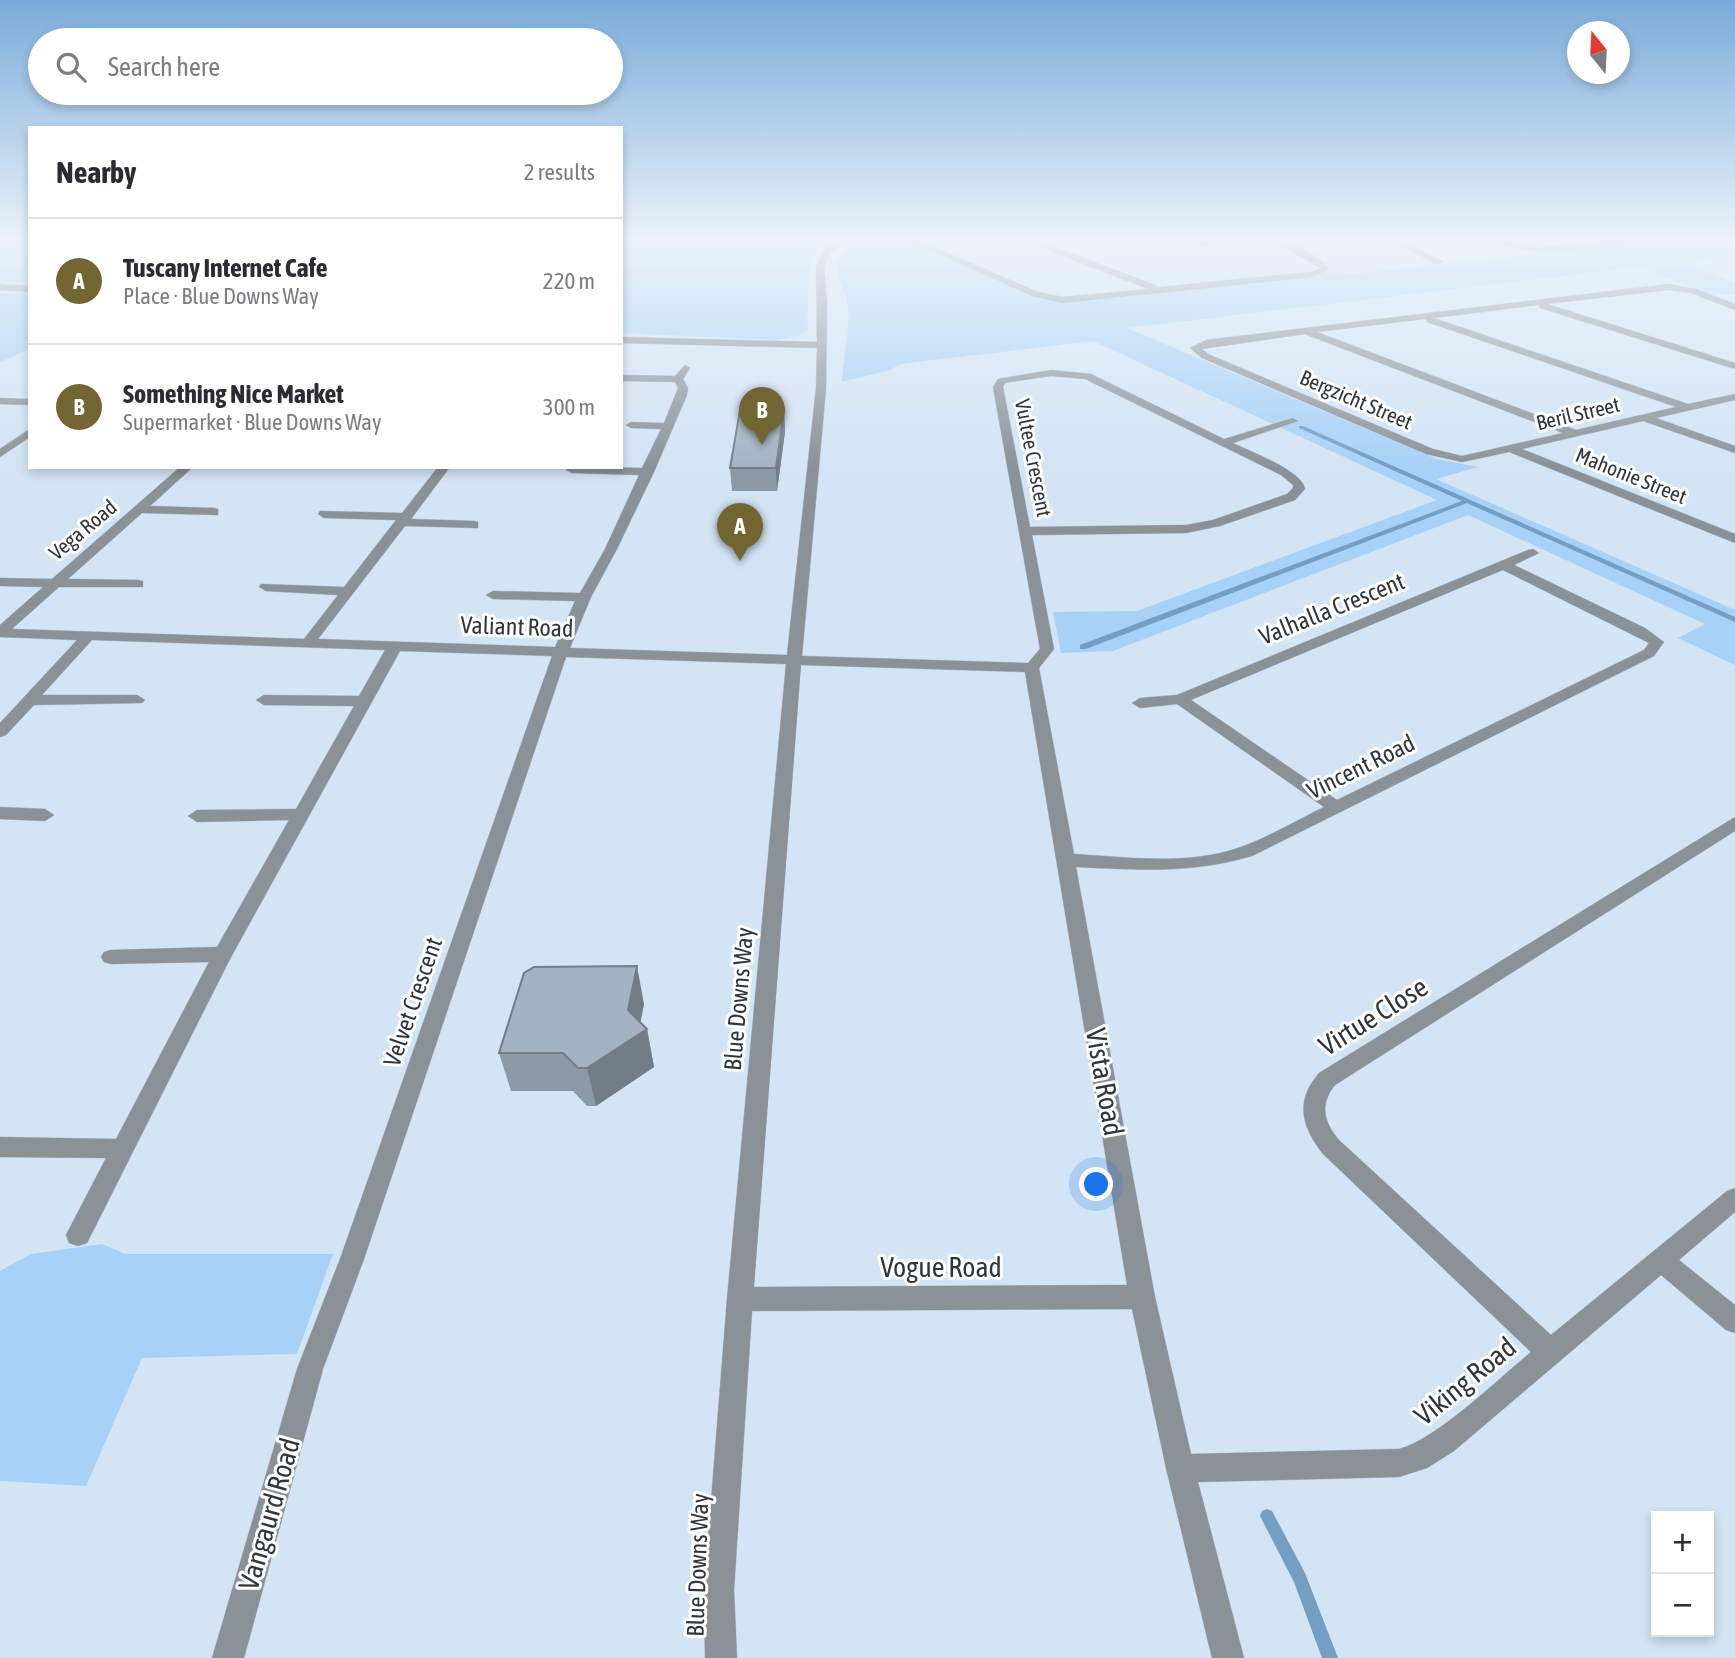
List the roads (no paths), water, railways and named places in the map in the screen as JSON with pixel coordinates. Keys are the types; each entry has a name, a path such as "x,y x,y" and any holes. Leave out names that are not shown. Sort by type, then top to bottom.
{"street":[{"name":"Blue Downs Way","path":"721,1658 719,1590 740,1299 824,314"},
{"name":"Bergzicht Street","path":"1430,452 1205,356 1195,348 1206,343 1446,314"},
{"path":"1570,314 1735,366"},
{"path":"1423,317 1688,408"},
{"path":"1307,332 1577,434"},
{"path":"623,340 823,345"},
{"name":"Velvet Crescent","path":"310,1369 352,1259 561,651 584,597 611,550 683,393 682,373 623,378"},
{"name":"Vultee Crescent","path":"1025,531 1186,529 1216,523 1291,497 1299,489 1299,484 1291,476 1225,442 1079,374 1051,373 1002,381 998,387 1047,649 1032,668"},
{"name":"Beril Street","path":"1430,452 1462,459 1735,397"},
{"path":"0,401 28,402"},
{"path":"1645,418 1735,450"},
{"path":"1225,442 1293,421"},
{"path":"631,425 668,426"},
{"path":"0,454 28,433"},
{"name":"Mahonie Street","path":"1512,449 1735,539"},
{"name":"Vega Road","path":"0,633 53,583 185,469"},
{"path":"309,643 442,469"},
{"path":"572,470 648,472"},
{"name":"Vega Road","path":"141,509 214,512"},
{"path":"324,514 474,525"},
{"name":"Valhalla Crescent","path":"1140,703 1180,699 1533,553"},
{"name":"Vincent Road","path":"1066,860 1169,865 1204,862 1246,852 1649,653 1657,642 1640,631 1503,565"},
{"name":"Vega Road","path":"0,582 138,584"},
{"path":"266,587 348,591"},
{"path":"493,595 584,597"},
{"name":"Valiant Road","path":"0,633 1032,668"},
{"path":"0,732 88,636"},
{"path":"78,1235 120,1149 224,954 395,646"},
{"name":"Vista Road","path":"1032,668 1142,1297 1180,1468 1228,1658"},
{"path":"1180,699 1336,807"},
{"path":"29,701 137,700"},
{"path":"264,701 363,701"},
{"path":"0,813 45,815"},
{"path":"197,816 301,814"},
{"name":"Virtue Close","path":"1550,1352 1331,1147 1315,1125 1312,1100 1327,1079 1735,823"},
{"path":"111,957 224,954"},
{"path":"0,1147 120,1149"},
{"name":"Viking Road","path":"1180,1468 1399,1463 1417,1458 1444,1441 1735,1198"},
{"path":"1661,1261 1735,1321"},
{"name":"Vogue Road","path":"740,1299 1142,1297"},
{"name":"Vangaurd Road","path":"228,1658 310,1369"}],"waterway":[{"path":"1301,427 1735,620"},
{"path":"1083,647 1466,501"},
{"path":"1267,1516 1300,1578 1330,1658"}],"place":[{"name":"Something Nice Market","path":"762,445"},
{"name":"Tuscany Internet Cafe","path":"740,561"}]}
